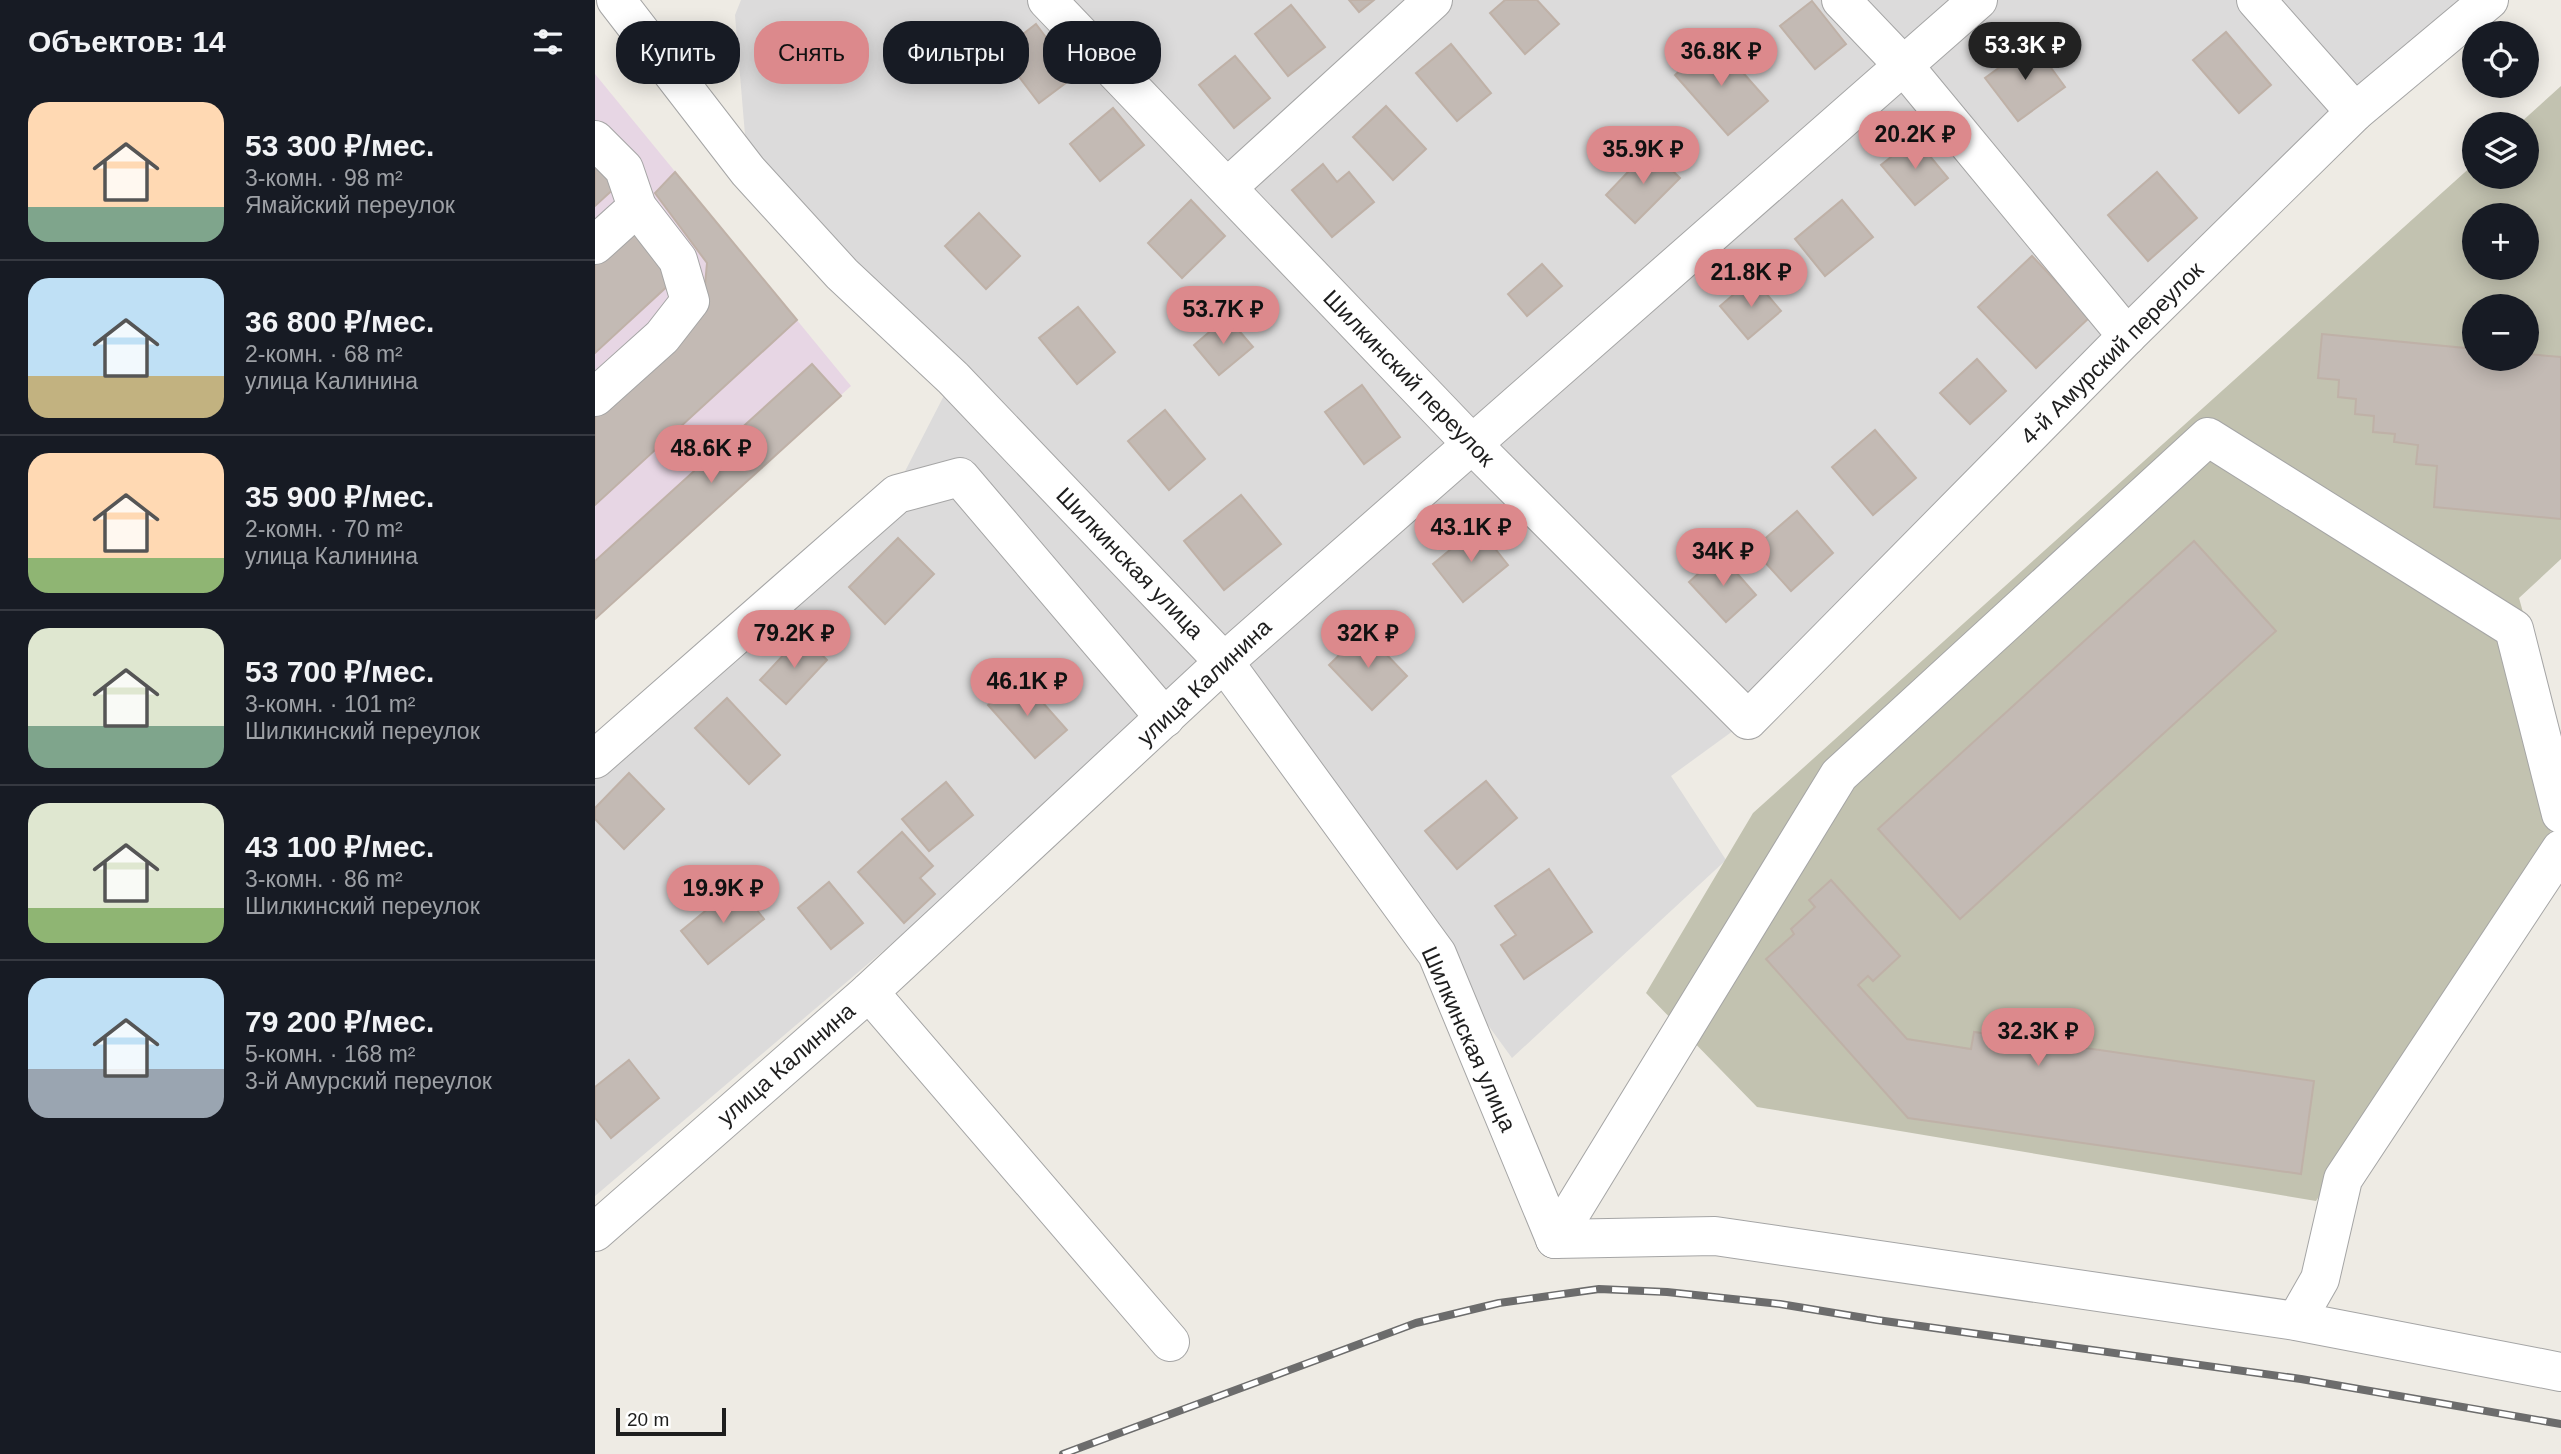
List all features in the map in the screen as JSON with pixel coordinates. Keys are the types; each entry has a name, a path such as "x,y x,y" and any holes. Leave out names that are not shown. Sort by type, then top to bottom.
{"street":[{"name":"Шилкинская улица","path":"616,0 748,171 842,274 953,378 1224,662 1437,954 1555,1239"},
{"name":"Шилкинский переулок","path":"1047,0 1471,443 1748,720"},
{"path":"1228,187 1433,0"},
{"path":"1841,0 1904,66 2127,336"},
{"name":"улица Калинина","path":"595,1232 869,992 1224,662 1978,0"},
{"path":"2256,0 2355,112"},
{"name":"4-й Амурский переулок","path":"1748,720 2127,336 2355,112 2489,0"},
{"path":"595,140 624,169 637,207 678,260 690,302 662,337 595,397"},
{"path":"595,245 637,207"},
{"path":"1555,1239 1839,775 2209,437 2514,629 2561,814"},
{"path":"595,759 897,494 960,477 1165,718"},
{"path":"2296,1321 2320,1279 2343,1179 2561,849"},
{"path":"869,992 1170,1342"},
{"path":"1555,1239 1715,1236 2296,1321 2561,1372"}],"shaded area":[{"path":"741,0 2489,0 2467,21 2462,21 2462,26 1748,720 1671,776 1726,860 1512,1058 1223,662 595,1196 595,767 900,481 953,378 748,171 740,75 740,21 736,21"},
{"path":"595,74 851,386 595,619"},
{"path":"2561,86 2561,559 2519,598 2561,749 2561,815 2316,1201 1757,1107 1646,993 1753,813 2462,175 2462,189 2539,189 2539,112 2532,112"}],"building":[{"path":"1349,0 1374,0 1359,12"},
{"path":"1505,0 1537,0 1559,24 1525,54 1490,13"},
{"path":"1812,1 1846,44 1815,69 1780,26"},
{"path":"1291,5 1325,47 1288,76 1255,34"},
{"path":"1036,24 1043,33 1043,84 1064,84 1039,103 1024,84 1029,84 1029,29"},
{"path":"2226,32 2271,85 2239,113 2193,60"},
{"path":"1714,40 1768,101 1728,135 1675,75"},
{"path":"2033,43 2065,87 2018,121 1985,78"},
{"path":"1451,44 1491,93 1457,121 1416,73"},
{"path":"1235,56 1270,98 1234,128 1199,85"},
{"path":"1386,106 1426,149 1393,180 1353,137"},
{"path":"1113,108 1144,145 1100,181 1070,144"},
{"path":"1915,138 1948,178 1915,205 1881,165"},
{"path":"1650,149 1680,178 1635,223 1606,195"},
{"path":"595,159 618,185 595,206"},
{"path":"1323,164 1337,182 1349,172 1374,202 1332,237 1292,190"},
{"path":"675,172 797,320 595,505 595,405 703,307 707,263 655,193"},
{"path":"2157,172 2197,218 2148,261 2108,215"},
{"path":"1191,200 1225,236 1182,278 1148,243"},
{"path":"1842,200 1873,237 1825,276 1795,239"},
{"path":"979,213 1020,256 986,289 945,246"},
{"path":"635,226 673,281 595,353 595,262"},
{"path":"2032,256 2090,317 2036,368 1978,307"},
{"path":"1542,264 1562,286 1527,316 1508,294"},
{"path":"1753,278 1781,311 1748,339 1720,306"},
{"path":"1078,307 1115,352 1077,384 1039,338"},
{"path":"1227,317 1253,347 1219,375 1194,345"},
{"path":"2322,334 2462,348 2462,371 2539,371 2539,355 2561,357 2561,519 2434,507 2437,466 2416,464 2418,445 2394,442 2395,434 2373,432 2374,416 2355,414 2356,399 2338,397 2339,380 2318,378"},
{"path":"1977,359 2006,391 1970,424 1940,393"},
{"path":"812,364 841,396 595,619 595,561"},
{"path":"1362,385 1400,437 1364,464 1325,412"},
{"path":"1165,410 1205,459 1169,490 1128,441"},
{"path":"1875,430 1916,478 1873,515 1832,467"},
{"path":"1241,495 1281,544 1224,590 1184,541"},
{"path":"1797,511 1833,553 1791,591 1753,549"},
{"path":"1478,527 1508,565 1463,602 1433,564"},
{"path":"898,538 934,574 885,624 849,587"},
{"path":"2194,541 2276,631 1960,919 1878,829"},
{"path":"1720,554 1756,595 1726,622 1689,582"},
{"path":"1364,631 1407,676 1372,710 1329,665"},
{"path":"802,635 827,660 786,704 760,680"},
{"path":"1020,677 1067,730 1035,758 988,705"},
{"path":"727,698 780,755 749,784 695,728"},
{"path":"629,773 664,809 624,849 595,819 595,808"},
{"path":"1486,781 1517,818 1457,869 1425,831"},
{"path":"946,782 973,815 929,851 902,819"},
{"path":"902,832 933,866 920,878 935,894 904,923 858,872"},
{"path":"1549,869 1592,932 1524,979 1501,945 1516,935 1495,906"},
{"path":"1831,880 1900,956 1873,981 1868,976 1858,985 1907,1039 1971,1049 1974,1032 2314,1081 2301,1174 1908,1118 1766,959 1794,934 1791,929 1815,907 1809,900"},
{"path":"829,882 863,923 831,949 798,908"},
{"path":"737,885 764,919 708,964 681,931"},
{"path":"629,1060 659,1098 611,1138 595,1118 595,1087"}],"railway":[{"path":"1063,1454 1416,1323 1499,1303 1599,1289 1667,1292 1780,1304 2301,1379 2561,1424"}]}
